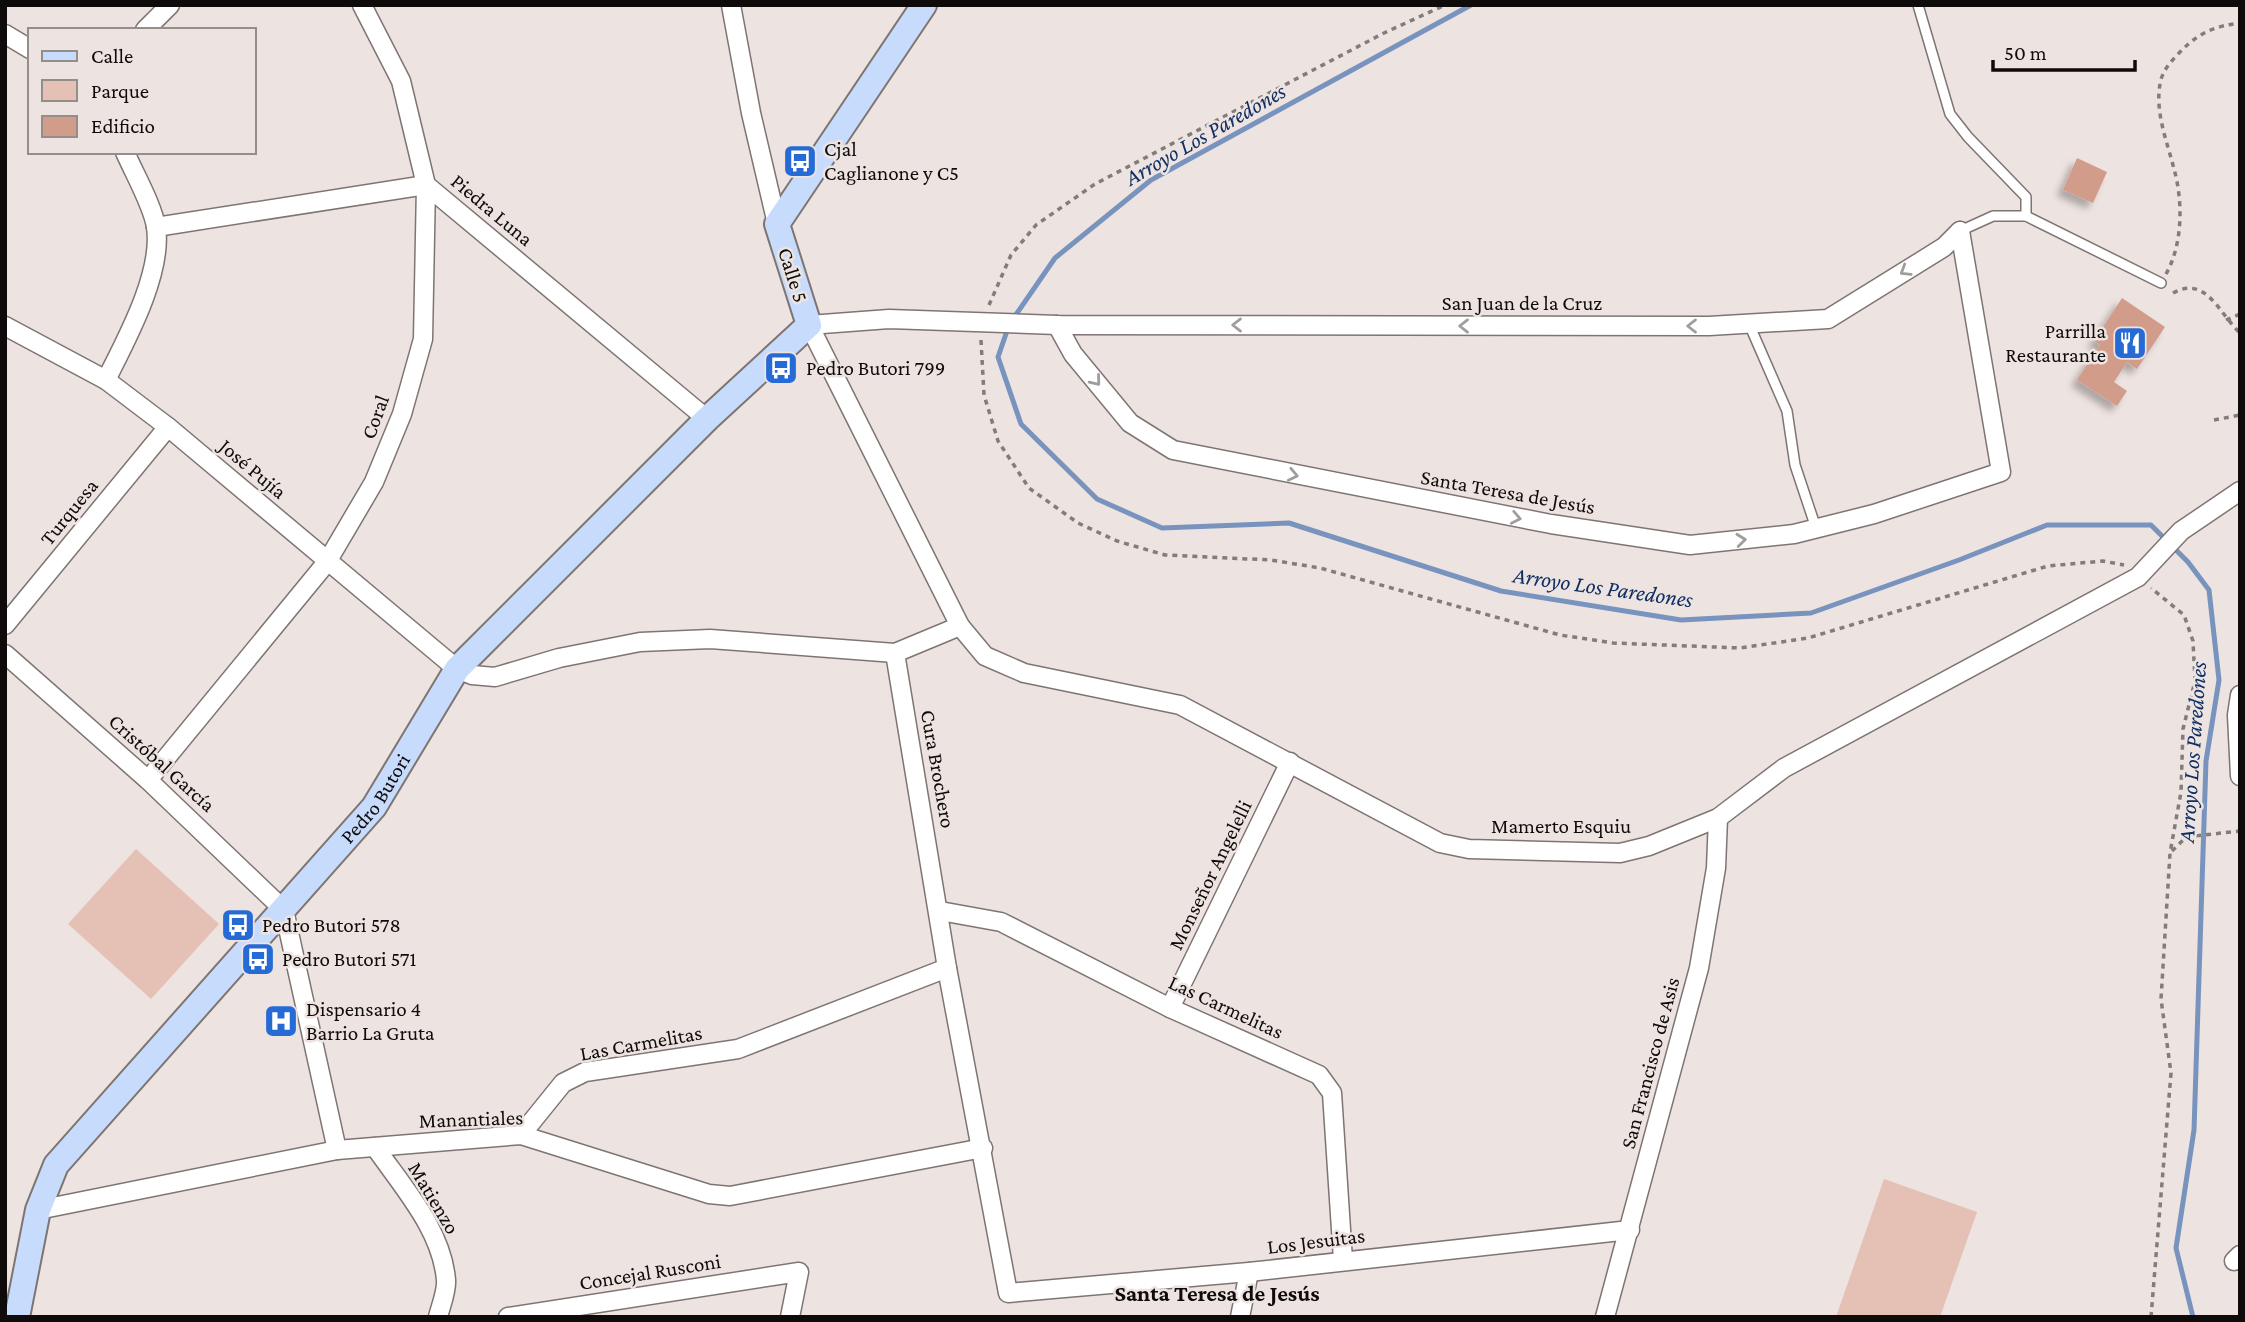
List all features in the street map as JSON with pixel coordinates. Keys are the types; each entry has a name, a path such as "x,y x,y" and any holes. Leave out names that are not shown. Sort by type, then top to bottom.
{"street":[{"path":"147,28 170,5"},
{"name":"Coral","path":"148,779 327,562 374,482 402,414 423,339 426,185 401,81 362,5"},
{"path":"731,5 751,113 776,224"},
{"path":"776,224 924,5"},
{"path":"5,34 28,48"},
{"path":"106,380 148,283 155,260 156,226 126,154"},
{"name":"Piedra Luna","path":"156,226 426,185 706,419"},
{"name":"Calle 5","path":"776,224 809,326"},
{"name":"San Juan de la Cruz","path":"809,326 889,319 1057,325 1749,324 1828,319 1944,247 1960,231"},
{"name":"Santa Teresa de Jesús","path":"1057,325 1073,354 1130,423 1173,450 1538,522 1690,545 1794,534 1874,514 2001,472 1960,231"},
{"name":"José Pujía","path":"5,326 106,380 168,427 457,669"},
{"path":"457,669 472,675 495,677 559,658 640,642 710,639 895,653 960,626 809,326"},
{"name":"Pedro Butori","path":"17,1317 38,1210 56,1165 374,807 457,669 706,419 809,326"},
{"name":"Turquesa","path":"5,625 168,427"},
{"name":"Mamerto Esquiu","path":"960,626 985,656 1024,673 1181,705 1440,843 1469,849 1620,853 1649,846 1718,818 1784,768 2138,577 2181,531 2238,500"},
{"name":"Cura Brochero","path":"895,653 940,911 947,968 983,1148 1007,1293"},
{"name":"Cristóbal García","path":"5,654 148,779 284,910"},
{"path":"2240,695 2237,715 2240,776"},
{"name":"Monseñor Angelelli","path":"1170,1008 1290,762"},
{"name":"San Francisco de Asis","path":"1605,1317 1699,968 1716,868 1718,818"},
{"path":"284,910 337,1150"},
{"name":"Las Carmelitas","path":"940,911 1001,922 1170,1008 1319,1075 1332,1093 1343,1260"},
{"name":"Las Carmelitas","path":"521,1135 563,1083 585,1072 738,1049 947,968"},
{"name":"Manantiales","path":"38,1210 337,1150 521,1135 709,1194 730,1196 983,1148"},
{"name":"Matienzo","path":"375,1147 425,1220 439,1250 446,1281 439,1317"},
{"name":"Los Jesuitas","path":"1007,1293 1249,1272 1630,1230"},
{"name":"Concejal Rusconi","path":"508,1317 799,1272 790,1317"},
{"path":"1240,1317 1249,1272"}],"lane":[{"path":"1918,5 1950,114 1968,137 2026,197 2026,216"},
{"path":"1960,231 1993,216 2026,216 2161,283"},
{"path":"1749,324 1787,411 1795,465 1816,528"}],"path":[{"path":"1445,5 1384,33 1095,184 1036,225 1011,255 998,280 980,355 984,395 998,441 1029,488 1079,523 1117,541 1165,555 1271,560 1320,568 1560,635 1613,643 1740,648 1808,638 2048,566 2103,561 2123,565 2184,615 2193,641 2195,681 2183,729 2181,792 2170,853 2161,999 2171,1073 2151,1317"},
{"path":"2161,283 2174,260 2179,201 2175,173 2159,114 2160,82 2169,64 2198,34 2240,23"},
{"path":"2173,293 2186,286 2199,288 2240,333"},
{"path":"2227,320 2240,314"},
{"path":"2214,419 2240,415"},
{"path":"2170,853 2186,836 2240,831"}],"green space":[{"path":"136,849 219,924 151,999 68,924"},
{"path":"1884,1179 1977,1212 1940,1317 1836,1317"}],"building":[{"path":"2077,158 2107,172 2093,203 2063,190"},
{"path":"2122,298 2165,327 2137,369 2127,362 2114,382 2127,391 2117,406 2077,380 2100,345 2094,341"}],"waterway":[{"name":"Arroyo Los Paredones","path":"1013,319 1055,258 1151,180 1471,5"},
{"name":"Arroyo Los Paredones","path":"1008,328 998,357 1021,424 1097,499 1162,528 1289,523 1501,591 1681,620 1811,613 2047,525 2151,525 2188,562 2209,590 2219,680 2206,761 2194,1130 2176,1248 2193,1317"}],"place":[{"name":"Cjal Caglianone y C5","path":"800,161"},
{"name":"Parrilla Restaurante","path":"2130,343"},
{"name":"Pedro Butori 799","path":"781,368"},
{"name":"Pedro Butori 578","path":"238,925"},
{"name":"Pedro Butori 571","path":"258,959"},
{"name":"Dispensario 4 Barrio La Gruta","path":"281,1021"}],"district":[{"name":"Santa Teresa de Jesús","path":"1217,1293"}]}
